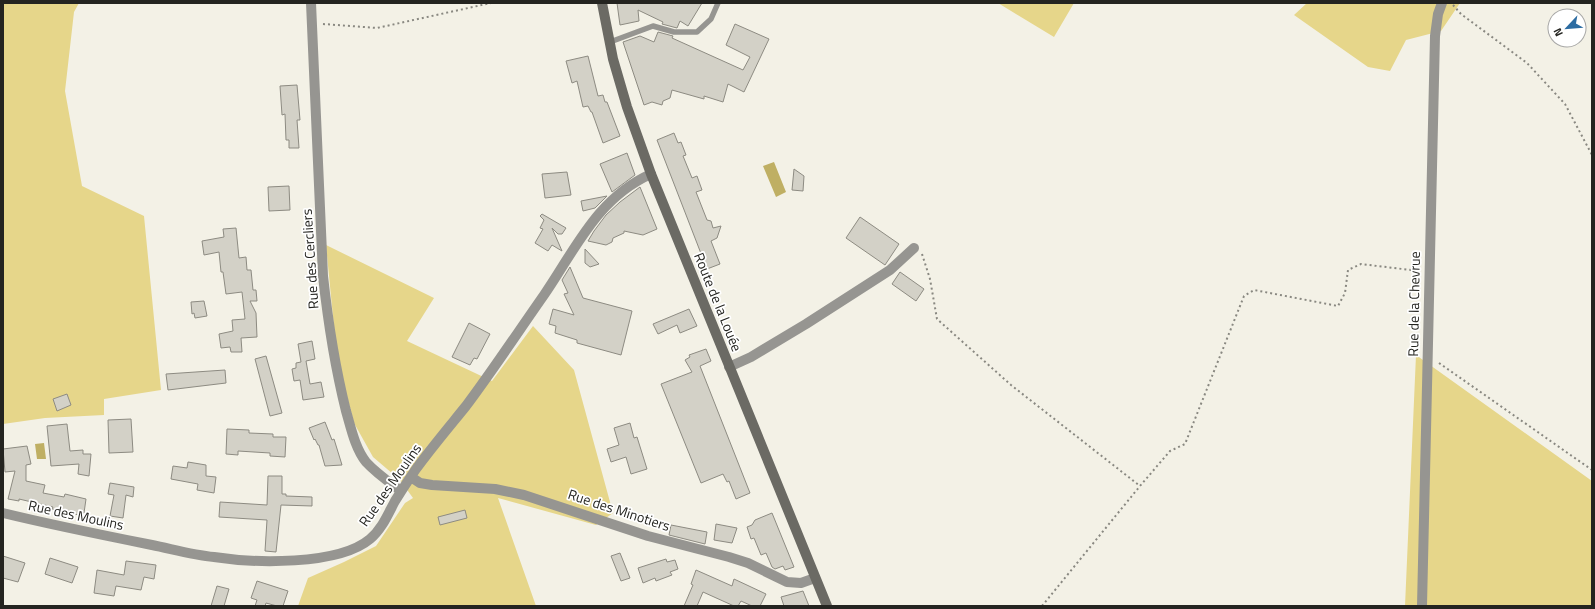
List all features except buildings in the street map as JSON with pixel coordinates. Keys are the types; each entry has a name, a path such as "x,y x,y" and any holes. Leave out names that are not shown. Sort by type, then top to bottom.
{"main road":[{"name":"Route de la Louée","path":"602,3 613,59 627,107 650,174 827,606"}],"street":[{"name":"Rue des Cercliers","path":"311,3 323,276 327,315 337,372 349,424 358,448 366,461 378,474 401,491"},
{"name":"Rue de la Chevrue","path":"1422,606 1428,272 1435,36 1438,14 1442,3"},
{"name":"Rue des Moulins","path":"3,513 84,532 213,557 295,560 320,558 341,554 355,548 369,540 380,528 401,491 497,362 550,286 591,222 612,199 627,186 650,174"},
{"path":"729,367 806,324 890,270 914,248"},
{"name":"Rue des Minotiers","path":"411,477 420,483 432,485 495,489 524,495 648,536 748,563 791,583 801,583 815,578"}],"lane":[{"path":"610,42 653,26 674,32 697,32 711,19 718,3"}],"path":[{"path":"313,23 377,28 491,3"},
{"path":"1451,3 1461,14 1527,63 1565,104 1592,155"},
{"path":"914,248 923,255 930,279 937,319 1011,385 1140,486"},
{"path":"1042,606 1170,451 1184,444 1244,296 1254,290 1338,306 1345,293 1348,270 1361,264 1428,272"},
{"path":"1427,355 1592,470"}],"shaded area":[{"path":"3,3 79,3 74,12 65,91 82,186 144,216 161,390 104,399 104,415 45,418 3,424"},
{"path":"998,3 1074,3 1054,37"},
{"path":"1307,3 1460,3 1441,31 1406,40 1390,71 1368,67 1294,15"},
{"path":"774,162 786,192 776,197 763,166"},
{"path":"326,245 434,298 407,341 492,381 533,326 574,370 613,513 596,525 498,498 536,606 298,606 308,578 376,546 405,503 413,498 400,480 373,457 354,423 337,358"},
{"path":"1416,355 1592,481 1592,606 1405,606"},
{"path":"44,443 46,459 37,459 35,444"}]}
